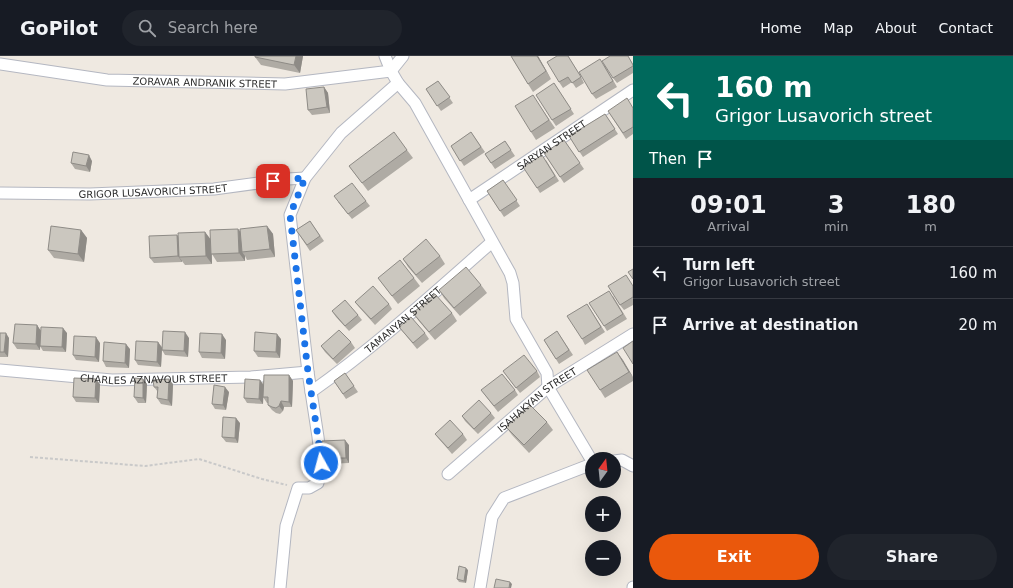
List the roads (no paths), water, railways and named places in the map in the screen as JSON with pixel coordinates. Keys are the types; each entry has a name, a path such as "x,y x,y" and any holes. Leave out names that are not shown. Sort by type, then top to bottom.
{"street":[{"path":"385,56 398,83 415,103 510,273 513,283 516,319 547,373 548,387 586,452"},
{"path":"391,71 404,56"},
{"name":"ZORAVAR ANDRANIK STREET","path":"0,64 107,80 285,84 391,71"},
{"path":"280,588 286,526 298,488 309,488 318,483 321,463 308,372 290,215 305,178 341,133 398,83"},
{"name":"SARYAN STREET","path":"469,200 633,90"},
{"name":"GRIGOR LUSAVORICH STREET","path":"0,193 90,194 214,189 305,178"},
{"name":"TAMANYAN STREET","path":"311,392 390,332 492,242"},
{"name":"ISAHAKYAN STREET","path":"448,474 548,387 633,334"},
{"name":"CHARLES AZNAVOUR STREET","path":"0,370 112,380 251,377 308,372"},
{"path":"621,460 633,466"},
{"path":"480,588 492,516 504,498 585,466"}]}
